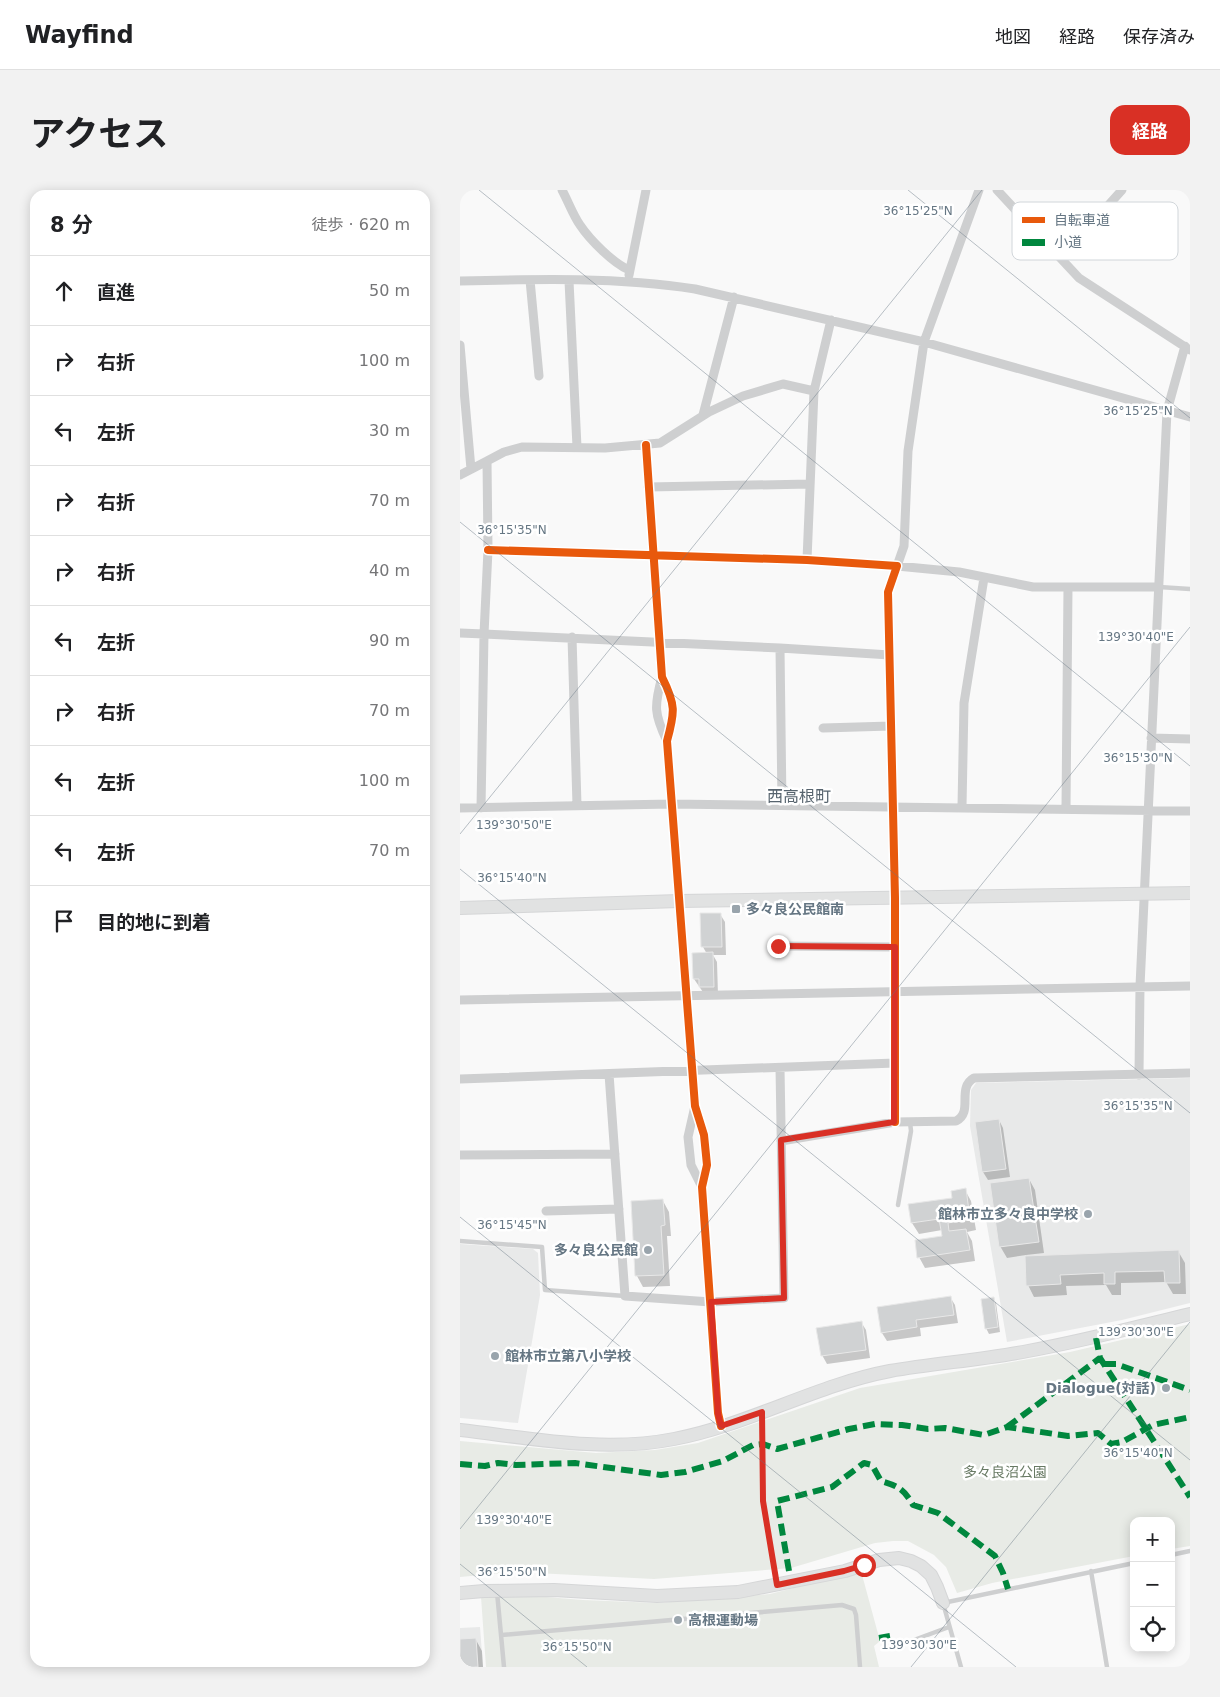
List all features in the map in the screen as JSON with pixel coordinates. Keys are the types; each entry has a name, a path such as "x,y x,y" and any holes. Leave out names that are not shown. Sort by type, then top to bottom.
{"street":[{"path":"562,190 579,224 589,236 620,266 629,270"},
{"path":"630,282 629,270 646,190"},
{"path":"894,1122 895,898 888,592 904,546 908,451 924,342 979,190"},
{"path":"997,190 1012,206"},
{"path":"1111,202 1122,190"},
{"path":"1063,260 1080,278 1095,289 1188,348 1167,411 1157,587 1140,986 1139,1074"},
{"path":"530,280 539,376"},
{"path":"460,281 530,280 658,283 734,297 924,342 1190,417"},
{"path":"569,281 577,447"},
{"path":"703,416 734,297"},
{"path":"807,560 814,391 831,320"},
{"path":"460,345 472,469"},
{"path":"460,475 504,452 522,447 606,448 660,443 703,416 743,396 784,384 814,391"},
{"path":"646,445 662,677 656,700 657,720 667,741"},
{"path":"481,808 484,634 488,550 487,461"},
{"path":"648,487 810,484"},
{"path":"488,550 807,560 959,572 1033,587 1157,587"},
{"path":"962,807 964,703 984,578"},
{"path":"1066,808 1068,586"},
{"path":"460,633 572,637 890,655"},
{"path":"572,637 577,805"},
{"path":"780,648 782,805"},
{"path":"662,677 672,697 673,718 667,741 695,1106 704,1135 707,1165 702,1187 718,1414 721,1426"},
{"path":"823,728 891,726"},
{"path":"1152,738 1190,739"},
{"path":"460,808 672,804 1190,811"},
{"path":"460,908 679,901 1190,893"},
{"path":"778,946 895,947"},
{"path":"460,1000 1190,986"},
{"path":"460,1079 894,1063"},
{"path":"609,1074 625,1296 711,1302 784,1298 780,1068"},
{"path":"781,1140 894,1122 956,1121 962,1118 964,1113 965,1086 968,1081 974,1078 1190,1073"},
{"path":"695,1106 688,1137 691,1165 702,1187"},
{"path":"460,1155 614,1154"},
{"path":"546,1211 619,1209"},
{"path":"460,1430 607,1446 674,1439 721,1426 849,1382 889,1371 1028,1351 1096,1338 1190,1314"},
{"path":"460,1593 496,1590 554,1590 657,1596 738,1592 844,1571 879,1560 899,1558 921,1566 930,1575 937,1587 942,1603"}],"lane":[{"path":"1157,587 1190,588"},
{"path":"898,1205 911,1131 910,1121"},
{"path":"460,1241 542,1247 545,1290 625,1296"},
{"path":"762,1412 763,1501 777,1585"},
{"path":"1175,1554 1190,1551"},
{"path":"961,1667 942,1603 1130,1564"},
{"path":"1091,1571 1107,1667"},
{"path":"496,1590 504,1667"},
{"path":"502,1635 842,1605 854,1609 856,1615 860,1667"},
{"path":"914,1640 949,1627"}],"shaded area":[{"name":"館林市立多々良中学校","path":"1190,1078 1190,1303 1122,1320 1007,1342 970,1126 971,1090 976,1083"},
{"name":"館林市立第八小学校","path":"460,1244 533,1249 538,1253 540,1295 518,1423 460,1418"},
{"path":"480,1627 483,1667 460,1667 460,1628"}],"green space":[{"name":"多々良沼公園","path":"1190,1324 1190,1546 1175,1548 1175,1517 1130,1517 1130,1557 992,1583 957,1593 946,1567 934,1555 908,1541 875,1543 791,1568 654,1579 516,1572 460,1577 460,1441 596,1453 655,1450 698,1443 860,1388 1070,1352"},
{"name":"高根運動場","path":"861,1571 880,1641 874,1646 879,1667 486,1667 481,1597 509,1594 583,1600 658,1603 770,1594"}],"building":[{"path":"700,913 721,913 722,947 701,947"},
{"path":"713,952 714,987 699,987 699,979 693,979 692,953"},
{"path":"999,1119 1006,1169 982,1172 975,1122"},
{"path":"1029,1178 1039,1242 999,1247 990,1183"},
{"path":"966,1188 970,1219 948,1223 949,1231 966,1229 970,1250 917,1258 915,1240 942,1236 939,1219 911,1223 908,1204 952,1198 951,1191"},
{"name":"多々良公民館","path":"663,1199 665,1225 661,1226 664,1275 635,1276 631,1201"},
{"path":"1179,1250 1180,1283 1165,1283 1164,1271 1115,1272 1115,1284 1104,1284 1104,1273 1060,1275 1061,1284 1026,1286 1025,1256"},
{"path":"951,1296 954,1315 916,1320 917,1327 881,1333 877,1307"},
{"path":"994,1297 998,1327 985,1329 981,1299"},
{"path":"862,1321 866,1350 821,1356 816,1328"},
{"path":"476,1638 478,1667 460,1667 460,1639"}],"marked path":[{"path":"1096,1338 1100,1358 1190,1497"},
{"path":"1007,1427 1100,1358"},
{"path":"1104,1364 1116,1364 1190,1390"},
{"path":"460,1464 485,1466 498,1463 516,1465 575,1463 661,1475 685,1472 723,1461 753,1445 763,1444 777,1449 849,1429 875,1424 902,1425 928,1429 945,1428 984,1435 1007,1427 1068,1436 1098,1433 1111,1444 1122,1442 1153,1425 1190,1417"},
{"path":"789,1571 777,1501 832,1487 864,1463 872,1465 881,1481 903,1492 913,1505 938,1513 995,1556 1008,1589"},
{"path":"879,1638 890,1636"}],"cycle path":[{"path":"646,445 662,677 670,695 673,709 672,723 667,741 695,1106 704,1135 707,1165 702,1187 718,1413 721,1426"},
{"path":"488,550 807,560 897,566 888,592 895,898 895,1122"}],"place":[{"name":"多々良公民館南","path":"736,909"},
{"name":"館林市立多々良中学校","path":"1088,1214"},
{"name":"多々良公民館","path":"648,1250"},
{"name":"館林市立第八小学校","path":"495,1356"},
{"name":"Dialogue(対話)","path":"1166,1388"},
{"name":"高根運動場","path":"678,1620"}],"district":[{"name":"西高根町","path":"799,796"}],"route":[{"path":"778,946 895,947 894,1122 781,1140 784,1298 711,1302 718,1414 721,1426 762,1412 763,1501 777,1585 864,1565"}]}
